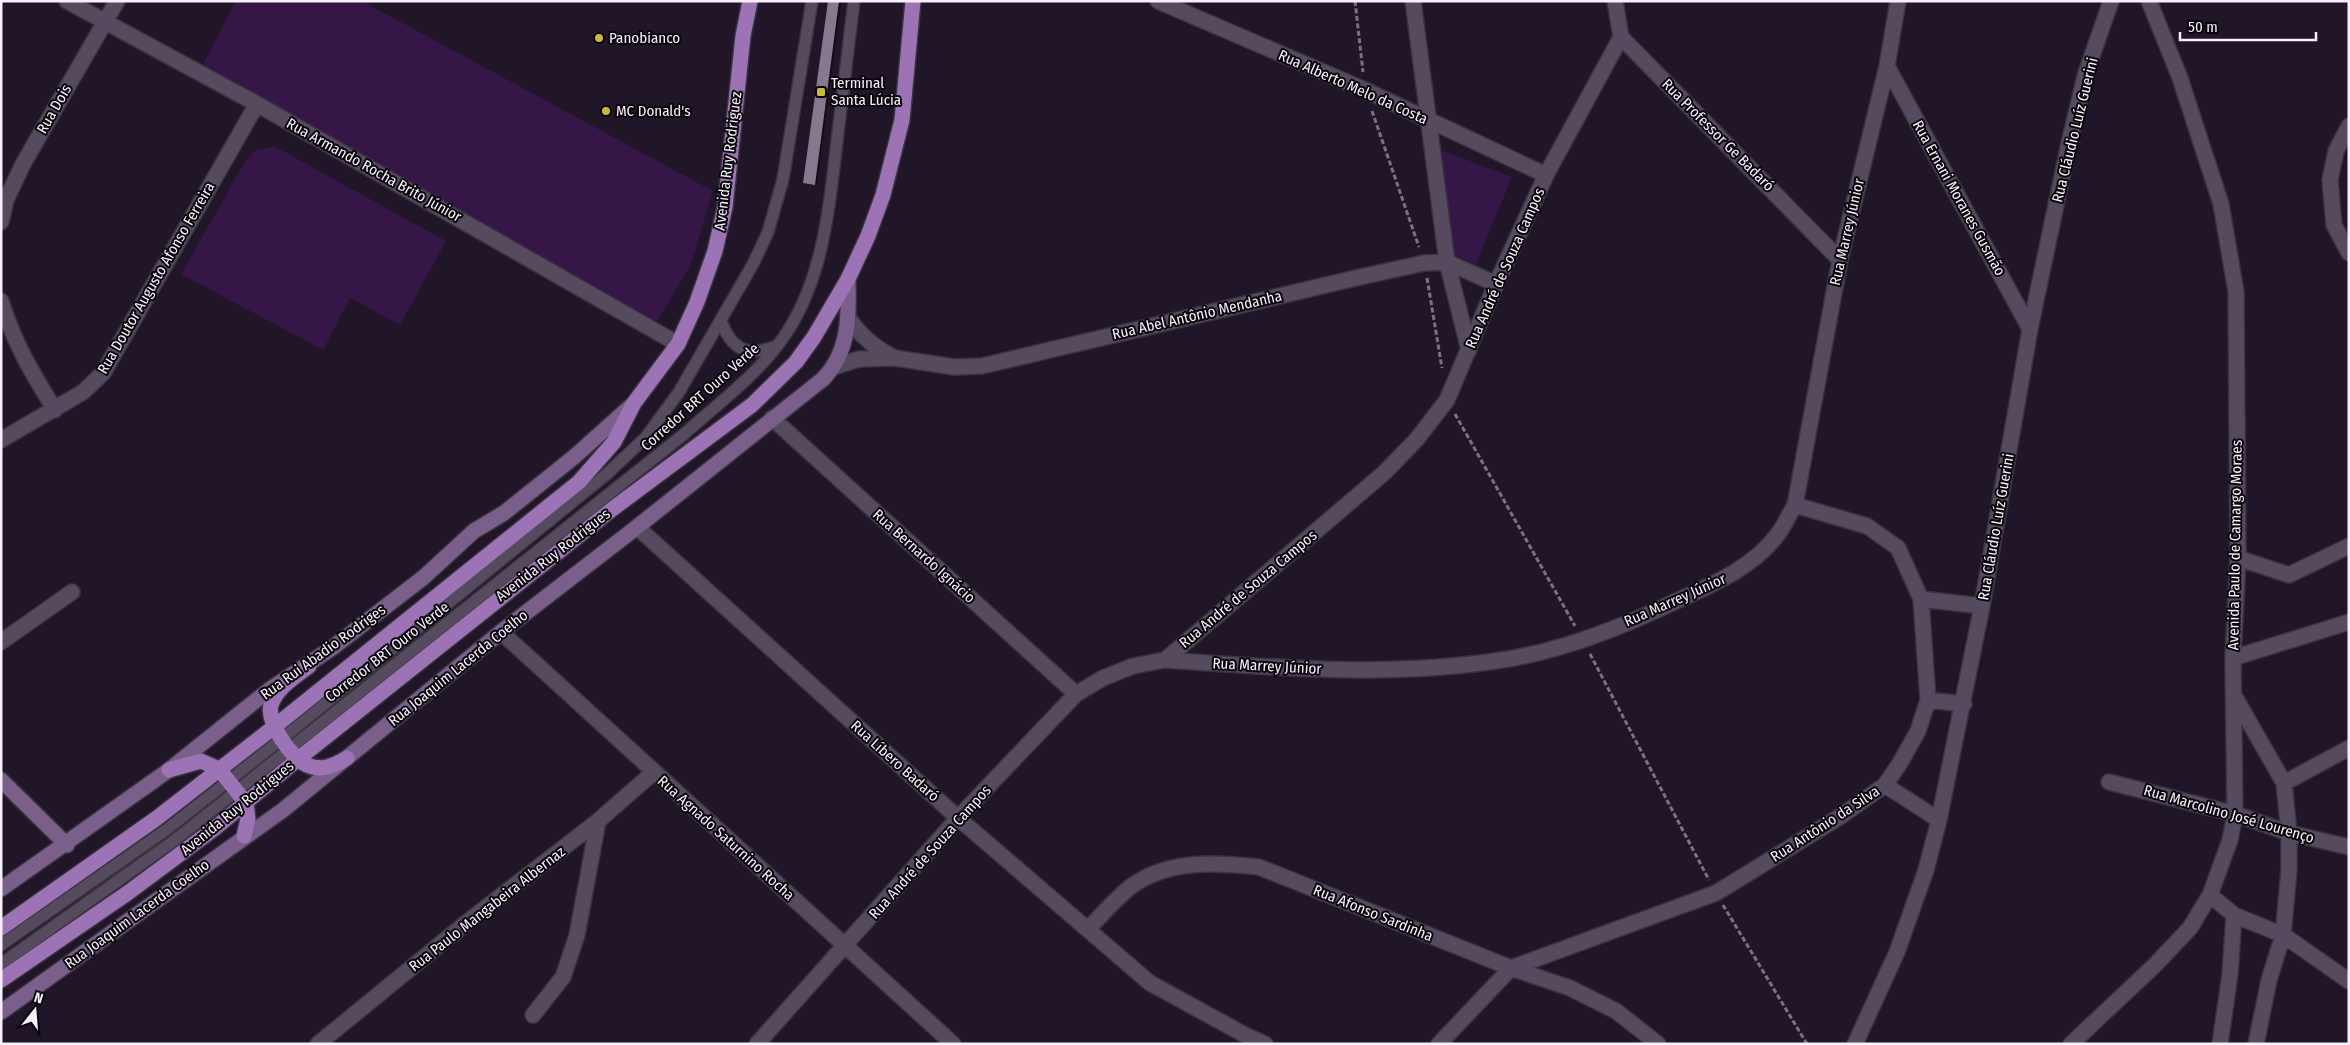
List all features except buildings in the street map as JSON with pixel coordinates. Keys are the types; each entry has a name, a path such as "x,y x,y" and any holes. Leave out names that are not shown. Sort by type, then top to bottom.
{"main road":[{"name":"Avenida Ruy Rodriguez","path":"678,344 698,302 715,251 725,207 743,36 750,1"},
{"name":"Avenida Ruy Rodrigues","path":"1,928 156,818 228,780 286,743 611,510 752,404 774,384 800,356 835,305 871,228 892,162 906,88 913,1"},
{"name":"Avenida Ruy Rodrigues","path":"1,980 129,892 246,803 286,743 579,482 614,442 634,403 678,344"},
{"path":"308,666 284,687 273,700 270,715 286,743 307,766 331,767 347,758"},
{"path":"169,770 201,761 228,780 246,803 248,820 244,836"}],"street":[{"name":"Rua Armando Rocha Brito Júnior","path":"67,1 257,104 678,344"},
{"name":"Rua Dois","path":"1,222 6,200 23,164 117,1"},
{"name":"Rua Alberto Melo da Costa","path":"1158,1 1365,90 1546,175"},
{"path":"1413,1 1447,262 1470,350"},
{"path":"1615,1 1621,37"},
{"name":"Rua Marrey Júnior","path":"1165,660 1278,668 1368,671 1447,667 1509,659 1582,639 1660,609 1726,578 1756,556 1778,534 1795,505 1840,260 1887,66 1898,1"},
{"name":"Rua Cláudio Luíz Guerini","path":"1855,1044 1897,952 1926,870 1939,820 1964,704 2030,329 2084,76 2111,1"},
{"name":"Avenida Paulo de Camargo Moraes","path":"2071,1044 2160,960 2190,928 2210,896 2230,840 2235,814 2233,658 2238,558 2234,282 2221,204 2180,78 2148,1"},
{"name":"Rua André de Souza Campos","path":"757,1044 958,818 1076,694 1103,678 1133,666 1165,660 1384,473 1417,439 1447,400 1470,350 1496,284 1546,175 1621,37"},
{"name":"Rua Professor Ge Badaró","path":"1621,37 1840,260"},
{"name":"Rua Ernani Moranes Gusmão","path":"1887,66 2030,329"},
{"name":"Rua Doutor Augusto Afonso Ferreira","path":"1,440 83,392 103,373 257,104"},
{"path":"2349,126 2336,151 2330,180 2334,225 2349,253"},
{"name":"Rua Abel Antônio Mendanha","path":"834,367 859,360 895,358 954,367 982,366 1360,276 1424,264 1447,262 1496,284"},
{"name":"Rua Joaquim Lacerda Coelho","path":"1,1012 244,836 283,810 500,632 636,528 823,379 834,367 845,340 849,319 848,279"},
{"path":"1,302 12,335 24,360 55,410"},
{"name":"Rua Abel Antônio Mendanha","path":"849,319 876,349 895,358"},
{"name":"Rua Rui Abadio Rodriges","path":"1,889 169,770 269,690 308,666 424,577 474,531 504,513 574,457 634,403"},
{"name":"Rua Bernardo Ignácio","path":"772,418 1076,694"},
{"name":"Rua Antônio da Silva","path":"1511,968 1716,893 1841,816 1885,785 1918,731 1928,700 1921,599 1898,548 1867,526 1795,505"},
{"name":"Rua Líbero Badaró","path":"636,528 958,818 1150,983 1244,1035 1265,1044"},
{"path":"2238,558 2288,575 2349,546"},
{"path":"1,642 72,592"},
{"path":"1921,599 1982,606"},
{"path":"2233,658 2349,622"},
{"name":"Rua Agnado Saturnino Rocha","path":"500,632 953,1044"},
{"path":"2235,698 2284,784 2289,832 2289,870 2283,935 2268,980 2256,1044"},
{"path":"1928,700 1964,704"},
{"path":"2284,784 2349,748"},
{"name":"Rua Paulo Mangabeira Albernaz","path":"318,1044 466,924 598,821 654,772"},
{"path":"1,780 67,844"},
{"name":"Rua Marcolino José Lourenço","path":"2109,782 2235,814 2289,832 2349,847"},
{"path":"1885,785 1939,820"},
{"path":"533,1015 563,976 577,935 598,821"},
{"name":"Rua Afonso Sardinha","path":"1088,928 1135,883 1165,870 1190,864 1259,867 1511,968 1570,988 1616,1011 1658,1044"},
{"path":"2210,896 2234,915 2283,935 2349,981"},
{"path":"2220,1044 2230,974 2234,915"},
{"path":"1439,1044 1511,968"}],"lane":[{"name":"Corredor BRT Ouro Verde","path":"286,743 614,468 662,417 753,264 776,209 783,179 812,1"},
{"name":"Corredor BRT Ouro Verde","path":"1,945 138,851 228,780 286,743 683,435 748,377 777,346 792,324 808,290 822,244 831,188 854,1"},
{"name":"Corredor BRT Ouro Verde","path":"720,321 727,338 741,349 759,352 777,346"},
{"name":"Corredor BRT Ouro Verde","path":"1,964 146,862 228,780"}],"path":[{"path":"1354,1 1365,90 1424,264 1442,371"},
{"path":"1447,400 1582,639 1716,893 1807,1044"}],"shaded area":[{"path":"236,1 362,1 713,191 691,265 652,329 199,72"},
{"path":"274,146 446,241 400,325 350,298 323,350 181,274 246,160 254,151"},
{"path":"1436,148 1512,177 1476,264 1451,254"}],"place":[{"name":"Panobianco","path":"599,38"},
{"name":"Terminal Santa Lúcia","path":"821,92"},
{"name":"MC Donald's","path":"606,111"}]}
